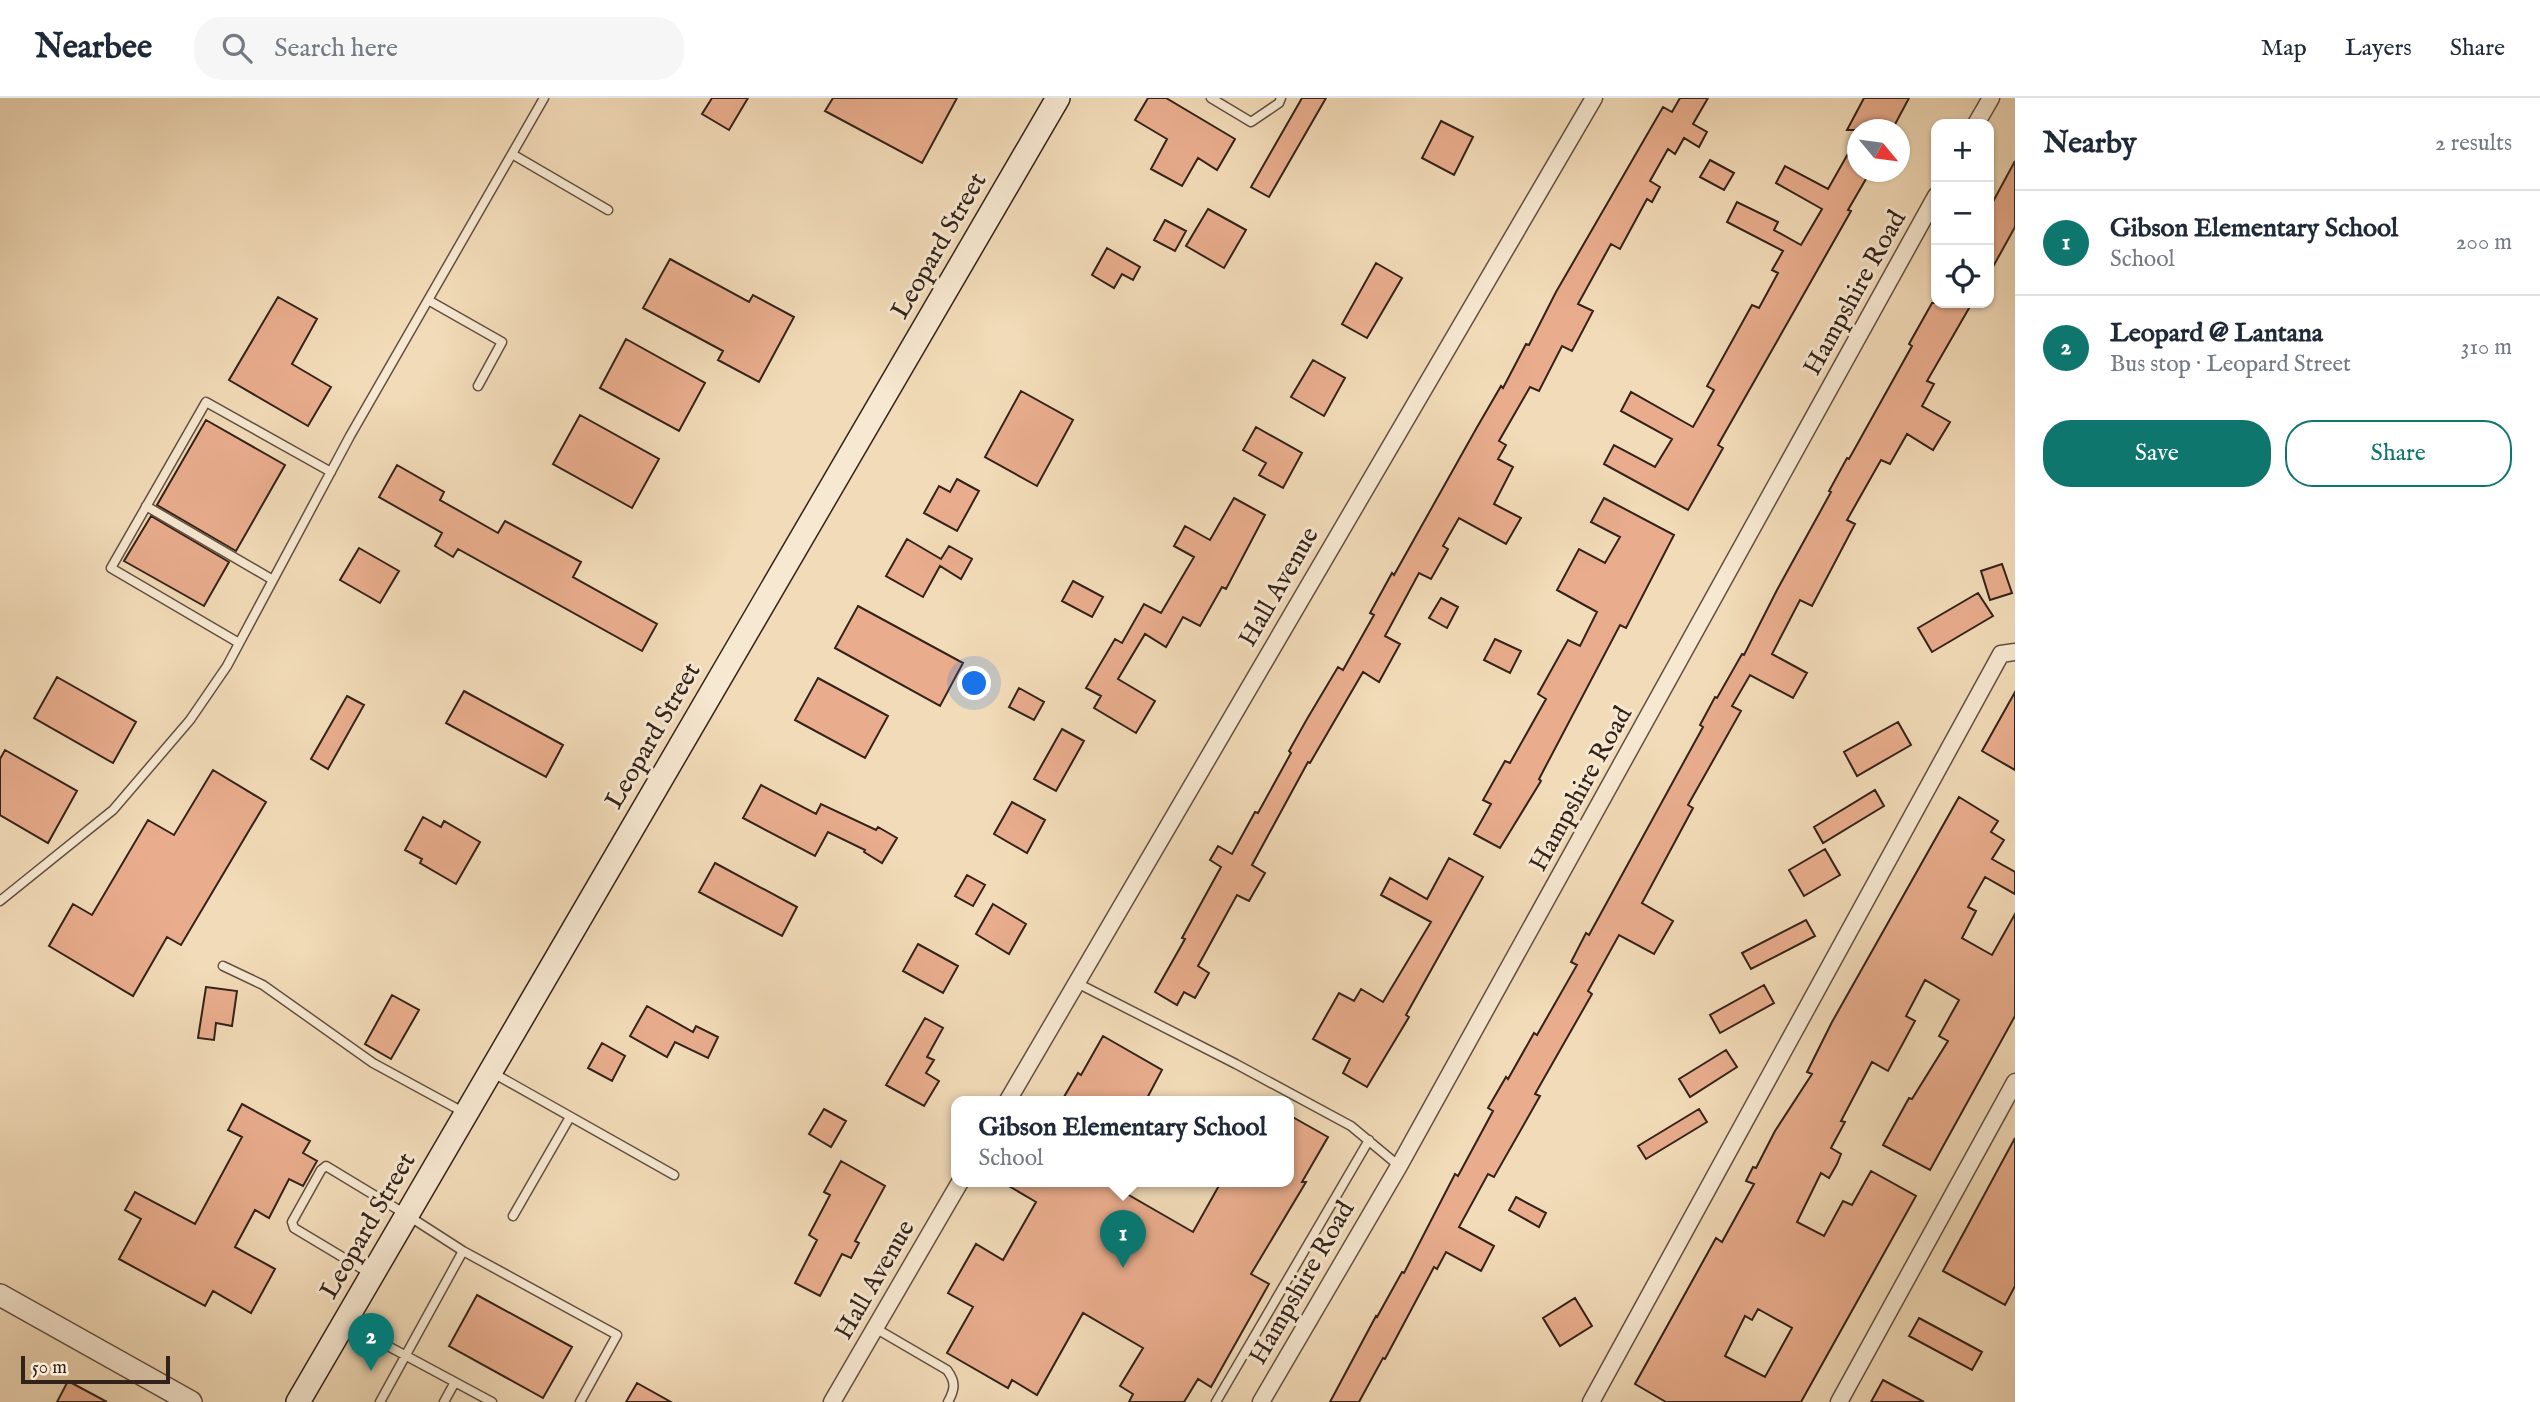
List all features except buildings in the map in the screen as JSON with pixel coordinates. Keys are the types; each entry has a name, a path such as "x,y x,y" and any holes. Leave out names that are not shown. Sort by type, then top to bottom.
{"main road":[{"name":"Leopard Street","path":"298,1402 1058,98"}],"street":[{"name":"Hall Avenue","path":"1010,1096 1594,98"},
{"path":"1979,119 1991,98"},
{"name":"Hampshire Road","path":"1261,1402 1399,1166 1931,206"},
{"path":"1591,1402 2001,654 2015,652"},
{"path":"1839,1402 2015,1082"},
{"name":"Hall Avenue","path":"832,1402 957,1187"},
{"path":"0,1295 191,1402"}],"lane":[{"path":"0,901 113,810 190,720 227,666 331,472 544,98"},
{"path":"1211,98 1251,122 1279,103 1282,98"},
{"path":"512,154 608,210"},
{"path":"428,300 502,342 478,386"},
{"path":"239,643 111,568 206,402 331,472"},
{"path":"146,506 273,580"},
{"path":"223,966 263,985 373,1063 466,1113"},
{"path":"1076,983 1352,1126 1399,1166"},
{"path":"490,1071 674,1175"},
{"path":"513,1216 570,1116"},
{"path":"1216,1402 1369,1140"},
{"path":"372,1274 294,1228 292,1222 321,1170 326,1166 463,1251 617,1335 580,1402"},
{"path":"380,1402 463,1251"},
{"path":"344,1323 455,1382 480,1399 492,1402"},
{"path":"875,1328 947,1370 954,1379 954,1392 948,1402"},
{"path":"444,1402 455,1382"}],"place":[{"name":"Gibson Elementary School","path":"1123,1268"},
{"name":"Leopard @ Lantana","path":"371,1371"}]}
